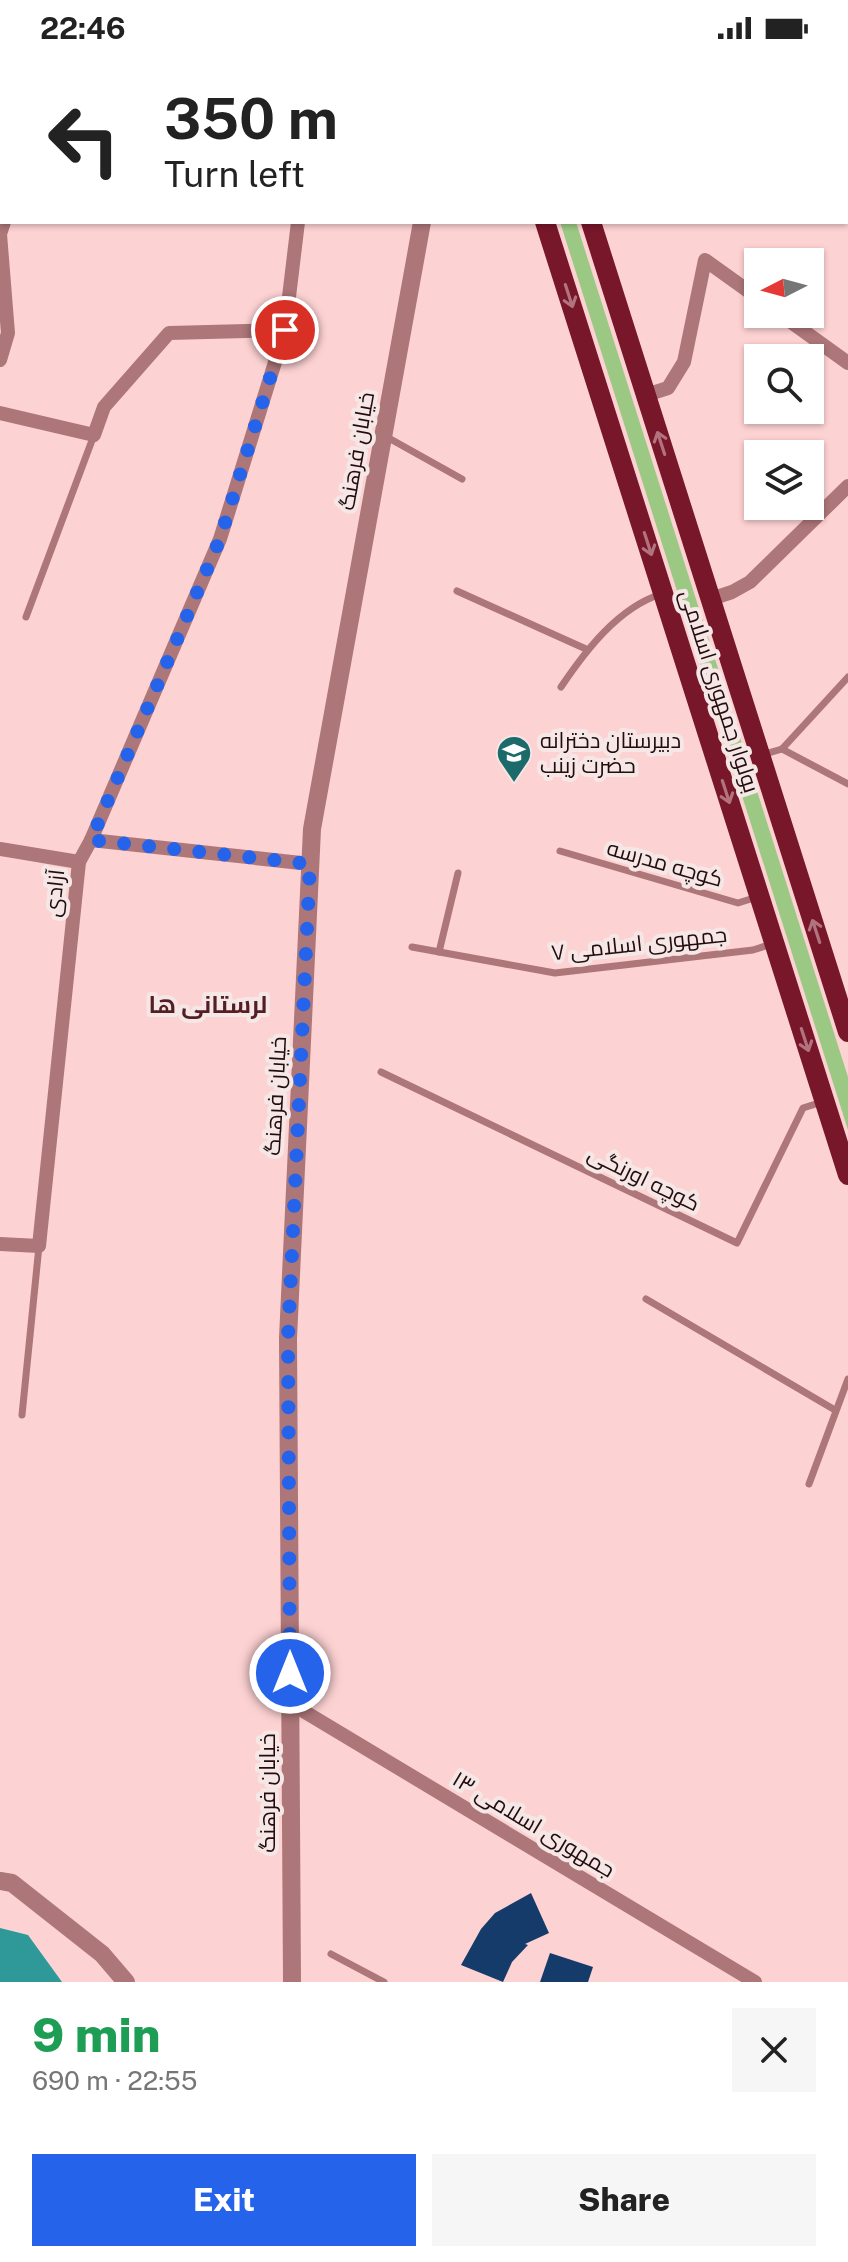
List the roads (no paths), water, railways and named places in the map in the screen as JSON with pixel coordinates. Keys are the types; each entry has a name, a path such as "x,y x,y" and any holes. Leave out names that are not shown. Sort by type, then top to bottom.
{"main road":[{"name":"بولوار جمهوری اسلامی","path":"546,224 848,1175"},
{"name":"بولوار جمهوری اسلامی","path":"592,224 848,1032"}],"street":[{"path":"150,56 158,56"},
{"path":"0,360 8,333 0,234 3,224"},
{"name":"آزادی","path":"39,1246 79,862 220,539 285,330 298,224"},
{"name":"خیابان فرهنگ","path":"292,1982 288,1338 312,829 422,224"},
{"path":"646,395 668,388 684,362 705,260 744,288"},
{"path":"799,328 848,363"},
{"path":"0,413 94,435 104,407 169,333 285,330"},
{"path":"711,599 750,582 848,486"},
{"path":"91,840 310,864"},
{"path":"0,849 79,862"},
{"path":"0,1244 39,1246"},
{"name":"جمهوری اسلامی ۱۳","path":"290,1703 755,1982"},
{"path":"0,1881 12,1883 102,1954 126,1982"}],"lane":[{"path":"26,617 94,435"},
{"path":"383,435 462,479"},
{"path":"457,591 586,649"},
{"path":"561,687 586,649 642,601 663,594"},
{"path":"760,756 782,749 848,677"},
{"path":"782,749 848,784"},
{"name":"کوچه مدرسه","path":"560,851 738,903 760,896"},
{"path":"439,952 458,873"},
{"name":"جمهوری اسلامی ۷","path":"412,947 555,973 753,950 774,943"},
{"name":"کوچه اورنگی","path":"381,1072 737,1243 803,1108 824,1101"},
{"name":"آزادی","path":"22,1415 39,1246"},
{"path":"646,1299 835,1410"},
{"path":"809,1484 848,1379"},
{"path":"331,1954 384,1982"}],"water":[{"path":"0,1928 28,1935 62,1982 0,1982"}],"place":[{"name":"دبیرستان دخترانه حضرت زینب","path":"514,784"}],"district":[{"name":"لرستانی ها","path":"208,1004"}]}
